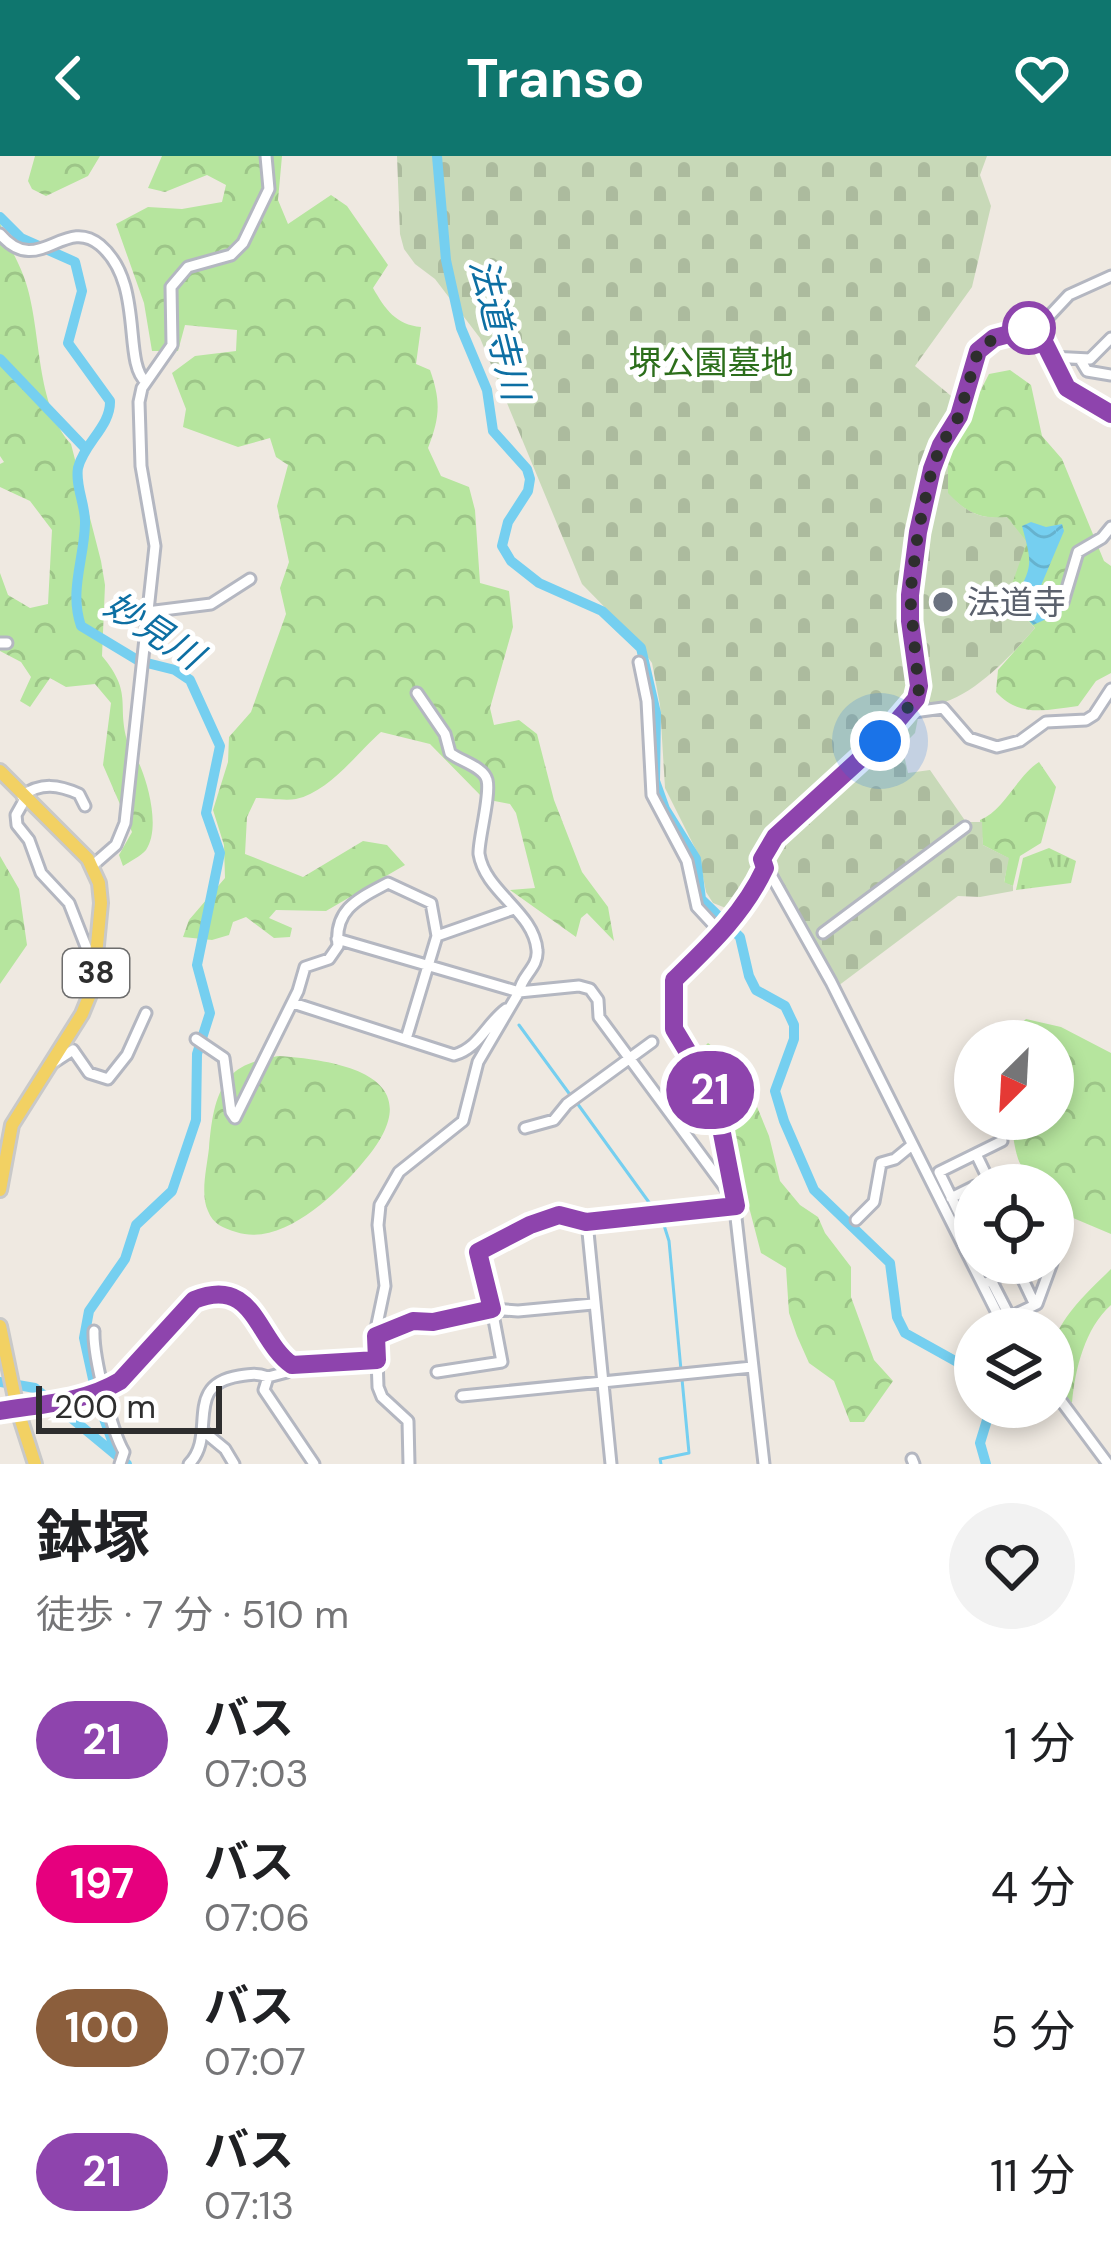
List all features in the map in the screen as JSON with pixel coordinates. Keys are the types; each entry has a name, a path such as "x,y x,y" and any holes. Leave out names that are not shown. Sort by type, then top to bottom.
{"main road":[{"path":"0,771 92,866"},
{"name":"38","path":"0,1190 12,1124 82,1014 96,971 101,903 92,866"},
{"path":"0,1326 17,1408 35,1464"}],"street":[{"path":"92,866 109,854 123,831 155,546 141,466 139,402 146,382 172,345 170,287 188,267 231,255 243,243 269,189 266,156"},
{"path":"0,234 24,252 80,237 106,250 130,298 134,368 146,382"},
{"path":"954,1210 911,1144 831,982 762,859 775,837 906,713 919,694 910,595 918,532 932,469 959,416 978,351 994,338 1049,320 1069,295 1111,276"},
{"path":"1032,328 1040,334 1067,388 1111,414"},
{"path":"1051,357 1090,359 1111,338"},
{"path":"1080,360 1091,373 1111,379"},
{"path":"1063,602 1078,552 1111,527"},
{"path":"147,611 211,604 250,579"},
{"path":"639,662 647,701 652,795 687,861 697,908 723,933"},
{"path":"906,713 943,708 969,738 997,746 1020,741 1046,722 1086,720 1111,689"},
{"path":"409,1464 408,1421 382,1397 378,1387 376,1336 385,1286 377,1225 380,1205 399,1172 463,1120 478,1062 537,958 538,947 479,853 489,782 482,771 450,753 445,734 417,693"},
{"path":"0,821 15,816 23,798 38,786 79,794 86,806"},
{"path":"15,816 38,868 69,903 96,971"},
{"path":"823,933 965,827"},
{"path":"764,1464 735,1203 715,1097 679,1042 673,1013 674,980 723,933 752,896 765,868"},
{"path":"196,1039 224,1058 235,1118 305,967 329,959 338,946 336,927 349,904 388,884 431,903 437,936 406,1039"},
{"path":"437,936 514,909"},
{"path":"337,939 519,992 590,989 598,1000 599,1017 735,1203"},
{"path":"292,1003 454,1055 476,1044 494,1018 511,1006"},
{"path":"49,1066 73,1051 88,1073 108,1079 127,1055 146,1013"},
{"path":"525,1128 554,1120 567,1104 652,1042"},
{"path":"954,1204 940,1172 1002,1141"},
{"path":"856,1220 874,1202 881,1163 895,1159 911,1144"},
{"path":"976,1154 978,1164"},
{"path":"436,1372 502,1362 478,1252 484,1246 559,1215 586,1222 735,1203"},
{"path":"586,1222 611,1464"},
{"path":"990,1284 1010,1317 1035,1305 1043,1284"},
{"path":"1028,1284 1035,1305"},
{"path":"0,1411 83,1398 106,1389 120,1381 194,1300 205,1296 219,1295 246,1304 280,1357 292,1365 377,1360"},
{"path":"376,1336 413,1321 433,1322 492,1309 593,1304"},
{"path":"94,1331 93,1355 106,1389 114,1433 124,1452 120,1464"},
{"path":"189,1464 198,1453 202,1404 220,1379 257,1373 268,1377 287,1372 292,1365"},
{"path":"462,1396 752,1367"},
{"path":"268,1377 266,1395 314,1464"},
{"path":"1074,1418 1108,1464"},
{"path":"202,1430 225,1449 234,1464"}],"green space":[{"path":"35,156 100,156 88,176 46,196 28,181"},
{"path":"162,156 282,156 278,200 288,224 331,195 347,206 388,265 373,288 392,315 421,327 416,364 430,370 436,391 437,418 428,448 441,476 469,487 480,583 509,591 513,627 490,708 494,725 519,720 537,734 554,800 582,872 608,907 614,941 587,913 576,937 510,890 535,888 510,804 484,799 430,744 381,732 331,780 308,795 292,800 256,798 247,817 245,854 303,877 363,841 387,845 405,865 326,911 276,910 269,918 292,928 290,937 274,938 246,917 233,922 229,935 212,940 183,937 189,920 225,878 224,845 213,810 228,762 229,737 251,712 286,614 280,588 289,562 277,506 288,465 276,457 270,438 238,447 183,427 186,409 172,373 195,356 236,351 237,330 185,325 178,351 152,351 144,303 116,224 148,207 182,209 222,202 226,185 207,175 165,192 148,188"},
{"name":"堺公園墓地","path":"397,156 987,156 980,175 991,206 972,287 915,366 968,410 948,454 948,493 974,513 1007,517 1027,542 1007,598 1035,628 972,688 927,705 915,733 902,746 908,773 930,770 966,822 982,822 983,845 1009,858 1004,882 1013,891 958,896 838,986 769,864 757,867 754,883 736,912 713,903 699,856 665,788 660,705 652,663 582,584 480,338 435,279 404,249"},
{"path":"0,223 26,283 51,409 71,444 105,585 102,656 118,680 128,743 150,797 150,841 144,852 123,866 119,855 132,832 103,765 111,703 95,684 66,687 50,678 30,707 20,701 31,677 21,662 0,651 0,573 8,595 30,608 48,604 52,530 30,501 0,487 0,464 4,462 0,456"},
{"path":"1010,370 1031,385 1042,436 1062,459 1104,561 1111,566 1111,673 1096,681 1078,706 1024,709 996,692 998,670 1035,628 1007,598 1007,518 975,514 948,494 948,454 989,374"},
{"path":"1039,762 1056,787 1041,843 1020,856 1013,886 1004,883 1008,858 983,845 980,820"},
{"path":"1049,848 1076,861 1071,883 1016,890 1023,858"},
{"path":"0,856 19,889 27,945 0,984"},
{"path":"1074,1034 1111,1053 1111,1234 1074,1218 1074,1164 1021,1164 1015,1140 1074,1140"},
{"path":"708,1043 742,1070 769,1136 780,1181 800,1205 818,1217 851,1267 851,1297 874,1360 893,1381 864,1422 850,1422 834,1381 809,1363 789,1313 786,1268 761,1253 720,1096 697,1054"},
{"path":"278,1056 357,1071 376,1081 387,1096 390,1114 381,1137 360,1166 321,1204 271,1232 236,1232 216,1222 206,1204 214,1111 234,1073"},
{"path":"1111,1269 1111,1305 1094,1325 1083,1350 1074,1390 1074,1309"}],"water":[{"path":"1031,522 1046,527 1062,524 1064,531 1040,588 1062,612 1033,625 1012,602 1024,581 1029,557 1022,526"}],"waterway":[{"name":"法道寺川","path":"437,156 446,260 461,328 487,390 493,431 527,469 530,479 528,491 508,522 502,546 511,561 539,583 602,611 641,648 656,713 655,781 665,809 696,859 701,899 740,937 756,990 785,1006 794,1025 794,1039 775,1091 814,1190 890,1263 897,1317 905,1333 954,1360"},
{"name":"妙見川","path":"0,217 21,238 75,262 82,291 68,343 110,401 106,418 78,468 85,524 77,588 81,626 139,661 175,670 190,680 220,746 206,813 220,853 197,965 210,1013 197,1054 196,1120 172,1191 136,1225 125,1259 89,1311 84,1338 98,1402 118,1457"},
{"path":"0,359 86,449"},
{"path":"519,1025 571,1096"},
{"path":"577,1103 656,1212"},
{"path":"662,1219 669,1241 681,1370"},
{"path":"661,1464 660,1459 689,1453 682,1379"},
{"path":"0,1382 35,1388 127,1464"},
{"name":"法道寺川","path":"985,1428 980,1443 986,1464"}],"bus line":[{"name":"21","path":"0,1411 74,1400 106,1389 120,1381 194,1300 205,1296 219,1295 246,1304 280,1357 292,1365 377,1360 376,1336 413,1321 433,1322 492,1309 478,1252 530,1225 559,1215 586,1222 736,1206 715,1097 674,1029 674,980 722,934 752,896 765,868 762,859 775,837 880,741 919,694 910,621 918,532 932,469 959,416 978,351 994,338 1032,328 1040,334 1067,388 1111,414"}],"place":[{"name":"法道寺","path":"943,602"}],"route":[{"path":"880,741 919,694 910,595 932,469 959,416 978,351 994,338 1029,328"}]}
